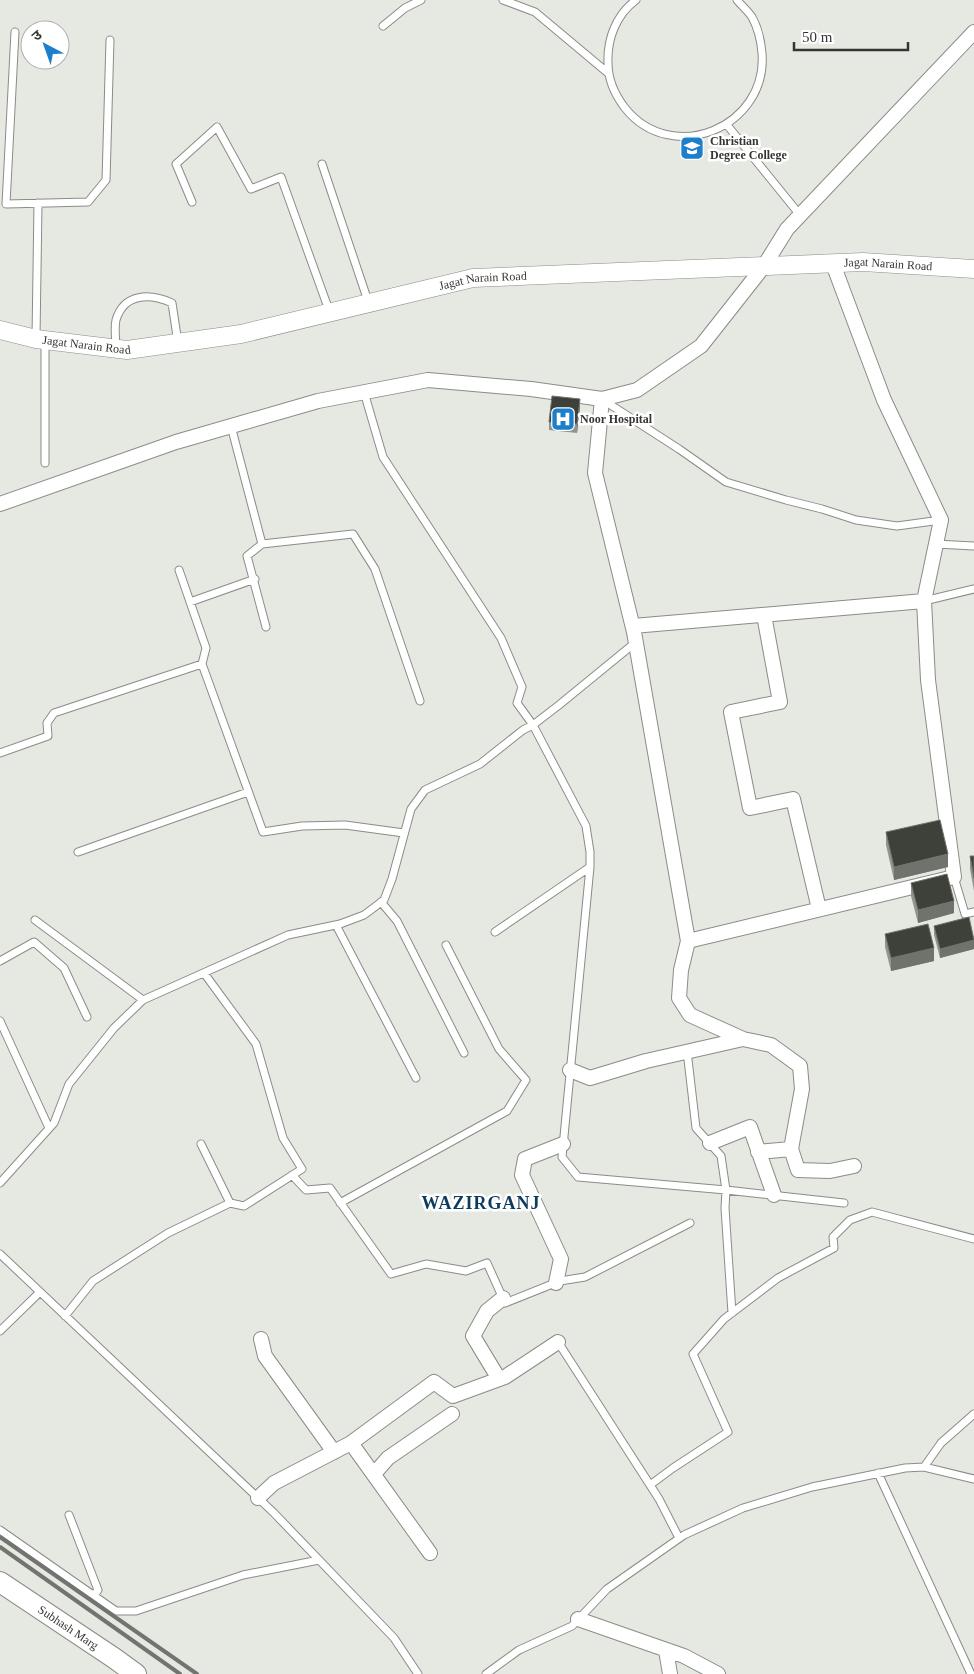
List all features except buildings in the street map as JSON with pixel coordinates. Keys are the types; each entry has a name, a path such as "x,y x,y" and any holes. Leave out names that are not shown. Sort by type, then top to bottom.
{"main road":[{"name":"Subhash Marg","path":"1,1584 136,1674"}],"street":[{"path":"0,504 176,442 231,426 318,401 428,380 531,389 602,400 637,390 701,346 764,266 787,229 974,32"},
{"name":"Jagat Narain Road","path":"0,330 40,339 127,350 240,334 473,278 863,262 974,269"},
{"path":"688,941 954,877 928,680 924,601 941,520 884,400 833,264"},
{"path":"602,400 595,473 633,626 688,941 681,970 679,998 690,1015 743,1039 772,1045 800,1066 802,1089 791,1149 798,1170 830,1171 854,1166"},
{"path":"633,626 924,601"},
{"path":"764,615 780,702 731,712 750,808 793,799 819,909"},
{"path":"570,1070 590,1078 646,1061 743,1039"},
{"path":"710,1143 750,1126 774,1195"},
{"path":"556,1283 561,1259 522,1175 525,1159 563,1144"},
{"path":"758,1152 791,1149"},
{"path":"499,1380 472,1336 487,1311 503,1298"},
{"path":"261,1338 265,1356 334,1452"},
{"path":"258,1498 274,1483 351,1443 434,1382 452,1396 505,1378 558,1342"},
{"path":"374,1474 388,1458 452,1414"},
{"path":"351,1443 430,1553"},
{"path":"578,1619 684,1656 718,1674"},
{"path":"666,1650 670,1674"}],"lane":[{"path":"382,26 405,8 421,0"},
{"path":"503,0 535,12 608,73"},
{"path":"636,0 628,6 614,26 608,49 608,73 617,97 632,117 654,131 679,137 704,135 727,124 746,108 758,88 763,64 761,40 752,18 737,0"},
{"path":"15,32 6,204 88,202 106,180 110,40"},
{"path":"727,124 800,215"},
{"path":"192,202 176,164 217,127 251,189 282,177 330,313"},
{"path":"322,164 369,304"},
{"path":"38,203 40,339 45,463"},
{"path":"116,349 116,321 124,304 139,297 158,297 172,303 178,343"},
{"path":"364,392 383,458 501,638 522,687 517,703 533,725 586,826 590,852 590,868 562,1158 578,1177 844,1203"},
{"path":"602,400 679,449 726,482 856,520 898,526 941,520"},
{"path":"231,426 262,544"},
{"path":"266,627 255,579 247,556 262,544 353,534 375,569 420,701"},
{"path":"936,544 974,546"},
{"path":"179,570 206,648 202,664 262,832 302,826 346,825 404,834"},
{"path":"190,602 255,579"},
{"path":"924,601 974,589"},
{"path":"0,1183 54,1123 69,1084 114,1028 143,1000 288,935 336,925 364,915 384,900 411,809 425,790 480,764 523,730 533,725 559,705 636,642"},
{"path":"0,753 48,736 47,723 54,713 202,664"},
{"path":"78,852 248,792"},
{"path":"496,932 590,868"},
{"path":"954,877 966,914 974,912"},
{"path":"381,902 397,921 464,1053"},
{"path":"35,920 143,1000"},
{"path":"336,925 416,1078"},
{"path":"0,961 34,942 64,968 86,1017"},
{"path":"340,1203 507,1111 526,1080 499,1049 446,946"},
{"path":"65,1316 93,1280 168,1233 230,1202 244,1206 302,1169 283,1138 256,1044 204,972"},
{"path":"0,1021 49,1128"},
{"path":"687,1051 696,1128 721,1156 726,1190 725,1208 732,1313"},
{"path":"201,1144 230,1202"},
{"path":"292,1175 306,1190 330,1188 391,1274 426,1264 466,1271 487,1263 505,1303 556,1283 585,1277 690,1223"},
{"path":"650,1485 728,1432 693,1354 724,1319 778,1278 834,1248 833,1237 850,1220 872,1212 974,1239"},
{"path":"0,1254 258,1498 394,1638 418,1674"},
{"path":"0,1331 40,1292"},
{"path":"558,1342 650,1485 679,1538"},
{"path":"924,1468 941,1443 974,1414"},
{"path":"486,1674 519,1650 572,1626 607,1589 679,1538 743,1508 812,1486 905,1468 924,1468 974,1479"},
{"path":"878,1473 971,1674"},
{"path":"69,1515 98,1590 94,1595"},
{"path":"0,1530 116,1611 136,1610 243,1575 319,1560"}],"railway":[{"path":"0,1537 197,1674"},
{"path":"0,1547 180,1674"}],"place":[{"name":"Christian Degree College","path":"692,148"},
{"name":"Noor Hospital","path":"563,419"}],"district":[{"name":"WAZIRGANJ","path":"481,1203"}]}
